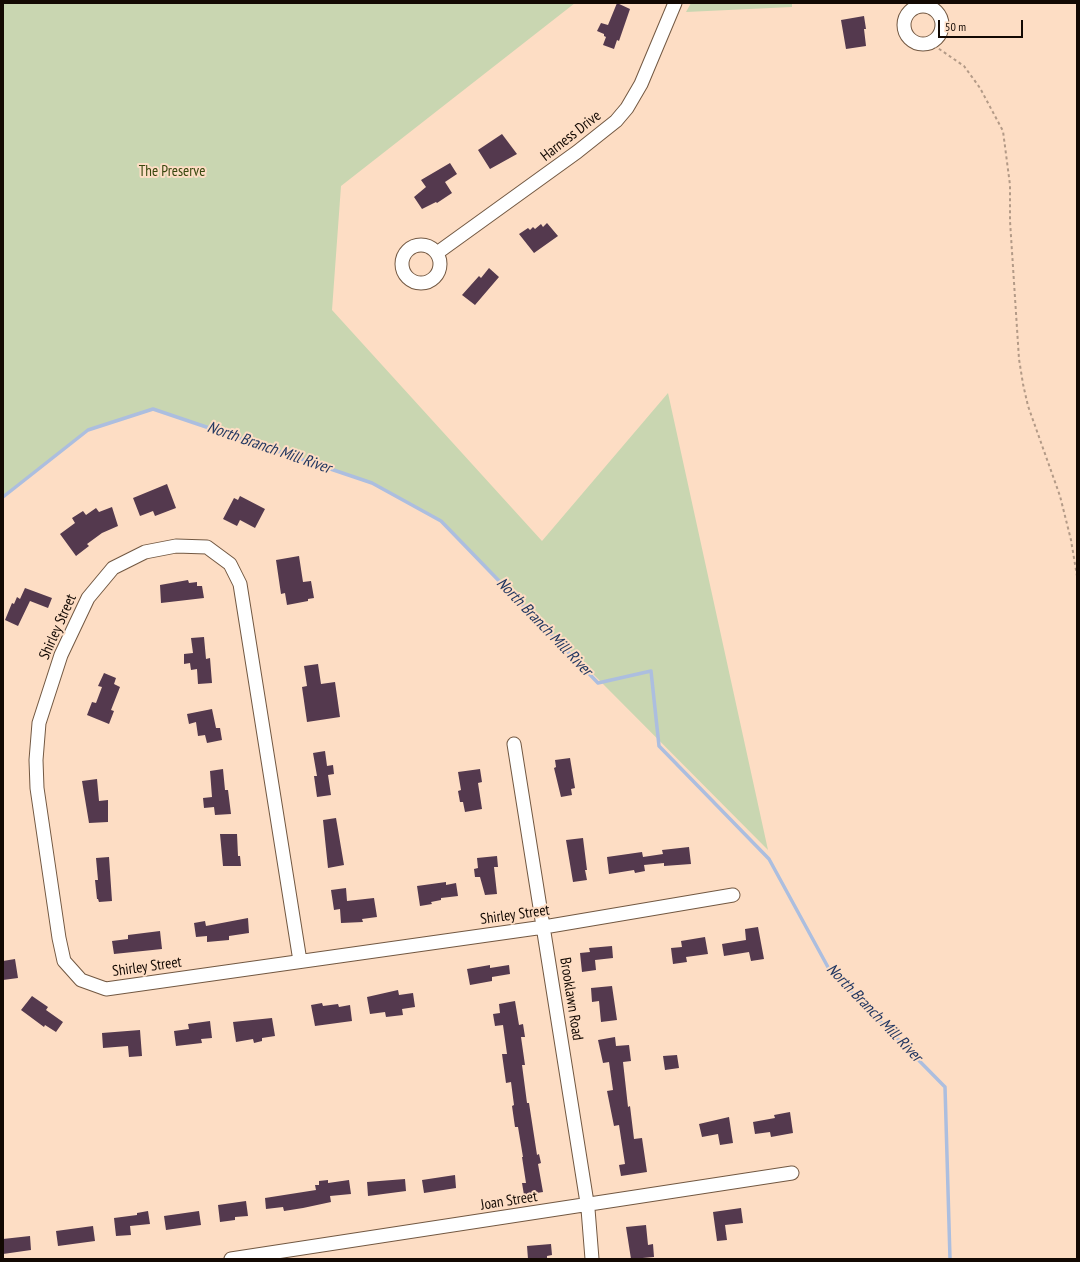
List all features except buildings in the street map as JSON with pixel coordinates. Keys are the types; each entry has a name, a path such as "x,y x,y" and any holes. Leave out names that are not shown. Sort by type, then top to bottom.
{"street":[{"name":"Harness Drive","path":"437,253 577,152 616,120 627,108 641,84 675,3"},
{"path":"919,5 925,6 936,12 941,23 939,35 923,44 912,40 905,30 905,18 909,12 919,5"},
{"name":"Shirley Street","path":"300,961 240,584 230,564 207,547 176,546 145,552 113,568 88,598 61,655 39,723 36,760 37,788 59,938 64,961 81,980 106,989 544,927 733,895"},
{"name":"Brooklawn Road","path":"514,744 587,1206 592,1259"},
{"name":"Joan Street","path":"231,1259 587,1206 792,1173"}],"path":[{"path":"929,42 964,66 980,88 1003,131 1010,185 1010,221 1023,384 1028,406 1060,496 1071,540 1077,576"}],"green space":[{"name":"The Preserve","path":"3,3 575,3 341,186 332,310 542,541 668,393 768,850 441,521 372,483 153,409 88,430 3,497"},
{"path":"691,3 792,3 792,7 686,12"}],"waterway":[{"name":"North Branch Mill River","path":"3,497 88,430 153,409 372,483 441,521 598,683 651,671 659,746 769,859 829,969 945,1087 950,1259"}]}
